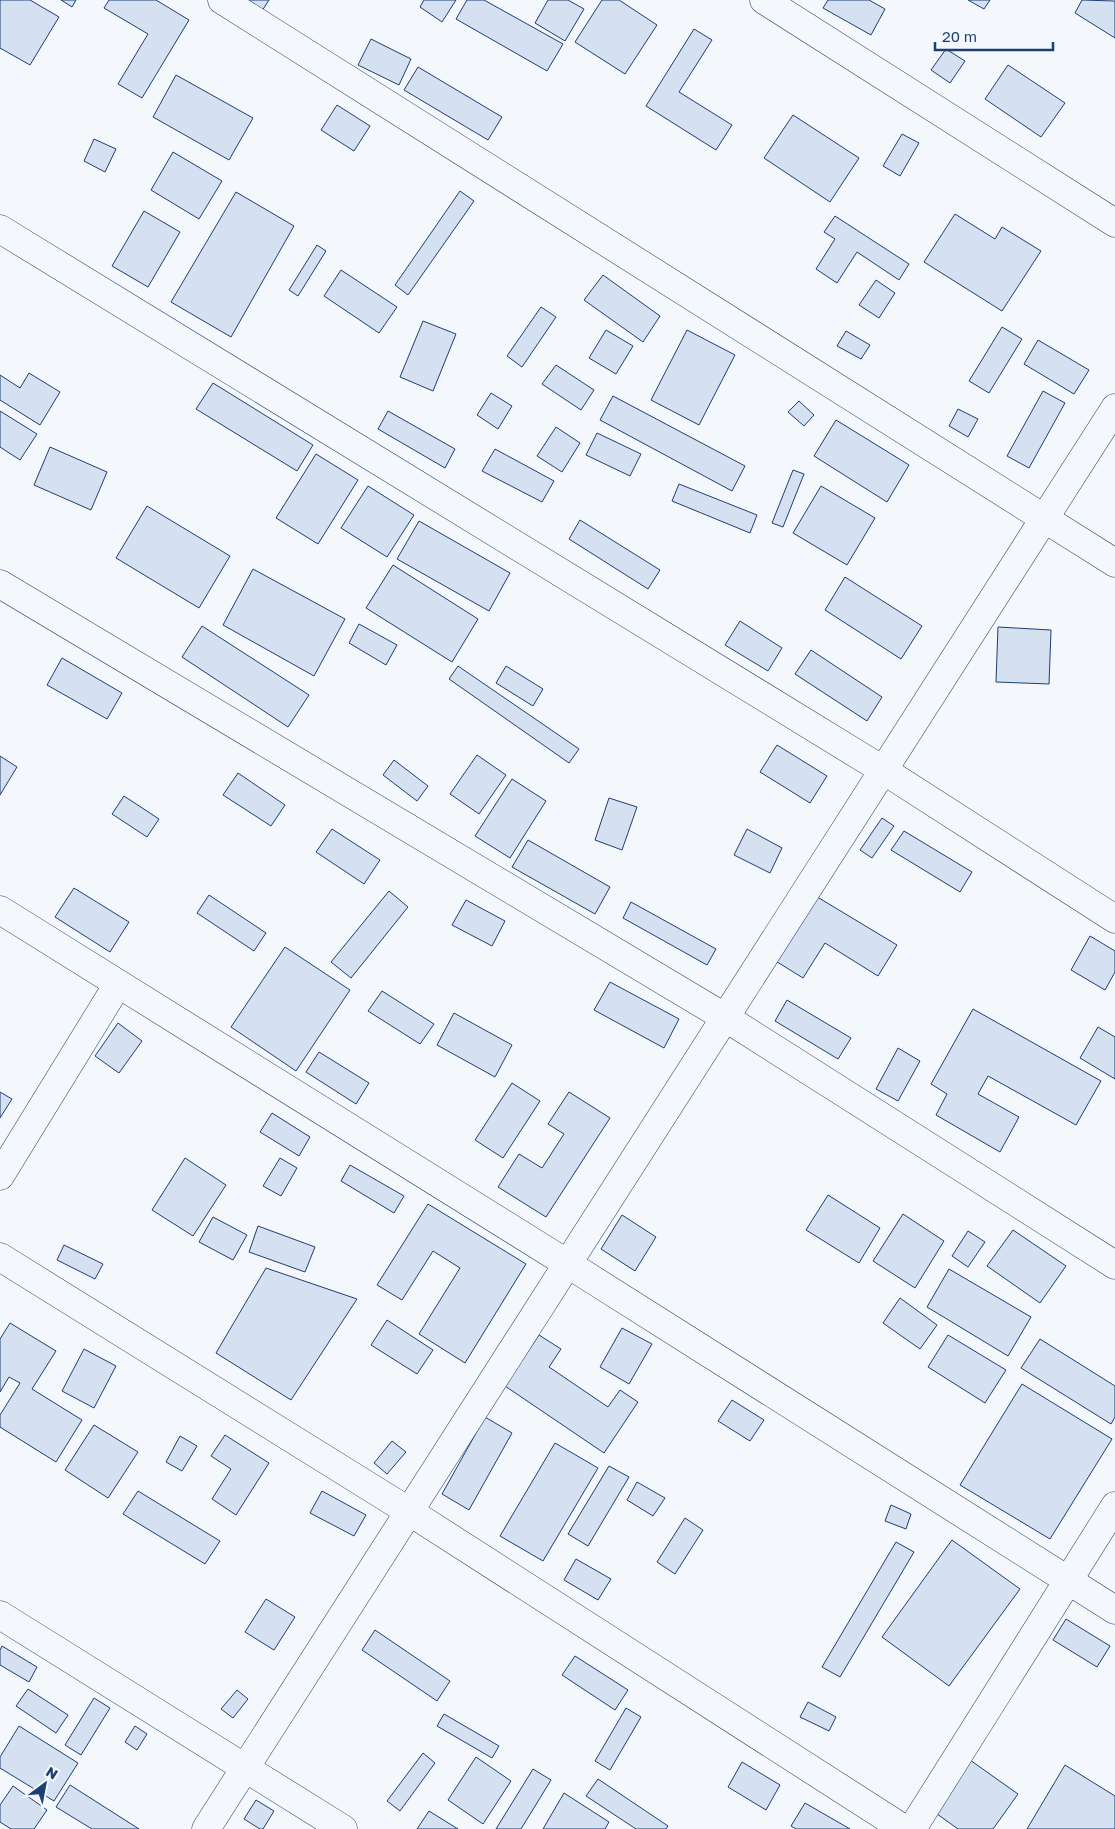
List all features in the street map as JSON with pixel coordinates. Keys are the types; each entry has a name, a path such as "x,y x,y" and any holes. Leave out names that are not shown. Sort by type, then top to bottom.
{"street":[{"path":"222,0 1115,564"},
{"path":"764,0 1115,222"},
{"path":"0,230 883,770 1115,919"},
{"path":"206,1829 1115,408"},
{"path":"0,584 726,1018 1115,1265"},
{"path":"0,910 568,1264 1115,1610"},
{"path":"0,1176 118,984"},
{"path":"0,1257 410,1512 904,1829"},
{"path":"912,1829 1115,1506"},
{"path":"0,1614 343,1829"}],"building":[{"path":"0,0 30,0 59,17 30,65 0,48"},
{"path":"61,0 76,0 72,7"},
{"path":"109,0 156,0 189,20 142,98 118,84 148,34 104,8"},
{"path":"238,0 269,0 260,14"},
{"path":"424,0 456,0 442,22 420,7"},
{"path":"467,0 484,0 563,44 547,71 456,19"},
{"path":"548,0 568,0 584,9 565,41 535,23"},
{"path":"602,0 619,0 657,25 625,74 575,42"},
{"path":"828,0 869,0 885,9 871,35 823,8"},
{"path":"968,0 990,0 984,9"},
{"path":"1082,0 1115,1 1115,38 1075,13"},
{"path":"694,29 712,40 679,92 732,125 716,150 646,106"},
{"path":"371,39 411,59 399,85 358,65"},
{"path":"946,49 965,61 950,83 931,70"},
{"path":"1008,65 1065,103 1041,137 985,99"},
{"path":"418,67 502,117 488,140 404,90"},
{"path":"176,75 253,118 229,160 153,117"},
{"path":"337,105 370,126 354,151 321,130"},
{"path":"793,115 859,158 830,202 764,158"},
{"path":"902,134 919,143 900,176 883,166"},
{"path":"94,139 116,149 105,172 84,161"},
{"path":"173,152 222,181 199,219 151,190"},
{"path":"460,191 474,201 408,295 395,285"},
{"path":"236,192 294,226 231,337 171,302"},
{"path":"144,211 180,232 148,287 112,266"},
{"path":"955,214 995,239 1002,227 1041,251 1002,311 924,262"},
{"path":"835,216 909,264 899,280 857,252 837,283 816,269 835,239 824,232"},
{"path":"317,245 326,251 298,296 289,290"},
{"path":"341,270 397,307 379,333 324,296"},
{"path":"603,275 660,316 643,342 584,300"},
{"path":"876,280 895,293 879,318 859,305"},
{"path":"541,307 556,317 522,367 507,356"},
{"path":"423,321 456,334 433,391 400,377"},
{"path":"1002,327 1022,339 989,393 969,381"},
{"path":"606,330 633,346 616,374 589,358"},
{"path":"687,330 735,355 699,425 651,400"},
{"path":"846,331 870,345 861,359 837,346"},
{"path":"1038,340 1089,370 1074,394 1024,364"},
{"path":"556,365 594,390 581,410 542,384"},
{"path":"29,373 60,392 40,425 0,400 0,375 20,388"},
{"path":"213,383 313,445 297,471 196,409"},
{"path":"1043,391 1065,403 1029,468 1007,456"},
{"path":"491,393 512,406 498,429 477,415"},
{"path":"613,396 745,466 732,491 600,420"},
{"path":"799,401 814,415 804,426 788,412"},
{"path":"958,409 978,419 968,437 949,426"},
{"path":"0,411 37,434 20,460 0,447"},
{"path":"388,411 455,449 445,468 378,429"},
{"path":"836,420 909,465 887,502 814,456"},
{"path":"556,427 580,443 562,472 537,456"},
{"path":"597,433 641,454 630,476 586,455"},
{"path":"50,447 107,472 91,510 34,485"},
{"path":"495,449 554,481 542,502 482,471"},
{"path":"316,454 358,480 318,544 276,518"},
{"path":"793,470 804,474 783,527 772,523"},
{"path":"679,484 757,515 750,533 672,501"},
{"path":"368,486 414,515 387,557 341,528"},
{"path":"821,486 875,518 847,565 793,533"},
{"path":"147,506 230,556 199,608 116,558"},
{"path":"580,520 660,570 648,589 569,539"},
{"path":"419,521 510,573 489,611 397,559"},
{"path":"393,565 478,619 452,662 366,608"},
{"path":"253,569 345,619 314,676 223,625"},
{"path":"845,577 922,626 901,659 825,610"},
{"path":"740,621 782,648 768,671 725,645"},
{"path":"359,624 397,645 386,665 349,643"},
{"path":"202,626 309,695 288,727 182,657"},
{"path":"998,627 1051,630 1049,684 996,682"},
{"path":"811,650 882,697 867,721 795,674"},
{"path":"62,658 122,693 107,719 47,685"},
{"path":"458,666 579,749 569,763 449,679"},
{"path":"506,666 543,689 533,706 496,683"},
{"path":"777,745 827,776 810,803 760,772"},
{"path":"477,755 506,775 479,814 450,794"},
{"path":"0,756 17,767 0,795"},
{"path":"394,760 428,786 417,801 383,775"},
{"path":"238,773 285,805 271,826 223,795"},
{"path":"512,779 546,801 510,858 475,836"},
{"path":"124,796 159,819 147,837 112,814"},
{"path":"609,798 637,807 622,850 595,840"},
{"path":"882,818 894,826 872,858 860,850"},
{"path":"332,829 380,860 364,884 316,852"},
{"path":"747,829 782,848 770,873 734,855"},
{"path":"904,831 972,872 960,892 891,850"},
{"path":"528,840 610,887 595,914 512,867"},
{"path":"74,888 129,922 110,952 55,917"},
{"path":"389,891 408,907 351,978 331,962"},
{"path":"209,895 266,933 254,951 197,913"},
{"path":"814,895 897,945 878,976 825,943 803,978 774,960"},
{"path":"466,900 505,921 492,946 452,925"},
{"path":"631,902 716,949 707,965 623,918"},
{"path":"1090,936 1115,951 1115,972 1105,990 1071,970"},
{"path":"285,947 350,990 296,1071 231,1027"},
{"path":"610,982 679,1019 664,1048 594,1010"},
{"path":"382,991 434,1024 420,1044 368,1011"},
{"path":"787,1000 851,1038 838,1059 775,1021"},
{"path":"973,1009 1101,1081 1076,1125 988,1076 978,1094 1019,1117 1000,1152 936,1115 947,1094 931,1084"},
{"path":"454,1013 512,1045 495,1077 437,1045"},
{"path":"118,1023 142,1041 119,1073 95,1056"},
{"path":"1098,1027 1115,1037 1115,1079 1080,1058"},
{"path":"898,1048 920,1061 898,1101 876,1089"},
{"path":"319,1052 369,1083 356,1104 306,1072"},
{"path":"512,1083 540,1101 503,1158 475,1140"},
{"path":"0,1092 12,1099 0,1118"},
{"path":"569,1092 610,1118 546,1217 498,1187 519,1154 542,1168 564,1134 548,1124"},
{"path":"272,1113 310,1137 299,1156 260,1132"},
{"path":"185,1158 226,1185 193,1236 152,1210"},
{"path":"280,1158 297,1168 281,1196 263,1186"},
{"path":"350,1165 404,1196 394,1213 341,1181"},
{"path":"828,1195 880,1228 859,1263 806,1230"},
{"path":"428,1204 526,1264 465,1363 419,1334 460,1268 433,1251 402,1300 377,1285"},
{"path":"903,1214 944,1241 915,1288 873,1261"},
{"path":"622,1215 656,1237 635,1271 601,1249"},
{"path":"213,1217 247,1235 233,1260 199,1242"},
{"path":"258,1226 315,1247 305,1272 249,1252"},
{"path":"1013,1230 1066,1266 1040,1303 987,1266"},
{"path":"968,1231 985,1242 968,1267 952,1256"},
{"path":"64,1245 103,1264 95,1279 57,1260"},
{"path":"266,1268 357,1299 291,1400 216,1353"},
{"path":"949,1269 1031,1317 1008,1356 927,1307"},
{"path":"900,1298 937,1325 920,1349 883,1323"},
{"path":"387,1320 433,1350 417,1374 371,1345"},
{"path":"10,1323 56,1351 32,1389 82,1420 56,1462 0,1427 0,1415 20,1383 9,1377 0,1392 0,1339"},
{"path":"622,1328 652,1344 629,1384 600,1367"},
{"path":"539,1335 561,1349 549,1367 608,1407 620,1390 638,1402 604,1453 505,1386"},
{"path":"948,1335 1006,1370 985,1403 928,1367"},
{"path":"1040,1339 1115,1386 1115,1417 1111,1424 1021,1368"},
{"path":"84,1349 116,1366 94,1408 62,1391"},
{"path":"1022,1384 1112,1439 1050,1539 960,1485"},
{"path":"732,1400 764,1420 750,1441 718,1421"},
{"path":"485,1417 512,1433 469,1510 442,1494"},
{"path":"94,1425 138,1452 108,1498 65,1470"},
{"path":"225,1435 269,1463 236,1515 212,1499 231,1469 211,1456"},
{"path":"180,1436 197,1446 182,1471 166,1462"},
{"path":"392,1441 406,1452 387,1474 374,1463"},
{"path":"555,1443 598,1468 543,1561 500,1536"},
{"path":"609,1466 629,1477 588,1546 568,1534"},
{"path":"637,1482 665,1498 653,1516 627,1500"},
{"path":"138,1491 220,1541 205,1564 123,1514"},
{"path":"322,1491 366,1515 354,1536 310,1513"},
{"path":"891,1505 911,1514 906,1529 885,1521"},
{"path":"685,1518 703,1530 675,1574 657,1562"},
{"path":"952,1540 1020,1589 949,1686 882,1637"},
{"path":"896,1542 914,1552 840,1677 822,1667"},
{"path":"576,1559 611,1579 598,1600 564,1580"},
{"path":"266,1599 295,1617 274,1650 245,1632"},
{"path":"1066,1619 1110,1646 1097,1667 1053,1640"},
{"path":"375,1630 450,1681 437,1701 362,1650"},
{"path":"2,1646 37,1667 29,1682 0,1665 0,1650"},
{"path":"575,1656 628,1690 615,1710 562,1675"},
{"path":"28,1689 68,1715 56,1733 16,1706"},
{"path":"237,1690 248,1699 233,1718 221,1709"},
{"path":"94,1698 110,1708 81,1755 65,1745"},
{"path":"808,1702 836,1717 829,1731 800,1717"},
{"path":"626,1708 641,1717 610,1770 595,1761"},
{"path":"444,1714 499,1746 492,1758 437,1726"},
{"path":"19,1726 78,1763 54,1801 0,1768 0,1757"},
{"path":"135,1726 147,1734 137,1750 125,1742"},
{"path":"423,1753 435,1763 400,1811 387,1801"},
{"path":"476,1757 511,1781 483,1824 448,1800"},
{"path":"970,1760 1018,1794 993,1829 958,1829 933,1811"},
{"path":"742,1762 780,1785 766,1810 728,1787"},
{"path":"1065,1765 1115,1796 1115,1829 1027,1829"},
{"path":"533,1769 551,1780 521,1829 496,1829"},
{"path":"598,1779 668,1826 666,1829 636,1829 586,1796"},
{"path":"70,1785 139,1829 92,1829 56,1807"},
{"path":"13,1786 47,1810 34,1829 11,1829 0,1822 0,1805"},
{"path":"564,1793 609,1822 605,1829 543,1829"},
{"path":"256,1800 274,1811 263,1829 244,1819"},
{"path":"805,1803 850,1829 796,1829 791,1826"},
{"path":"429,1811 458,1829 417,1829"}]}
